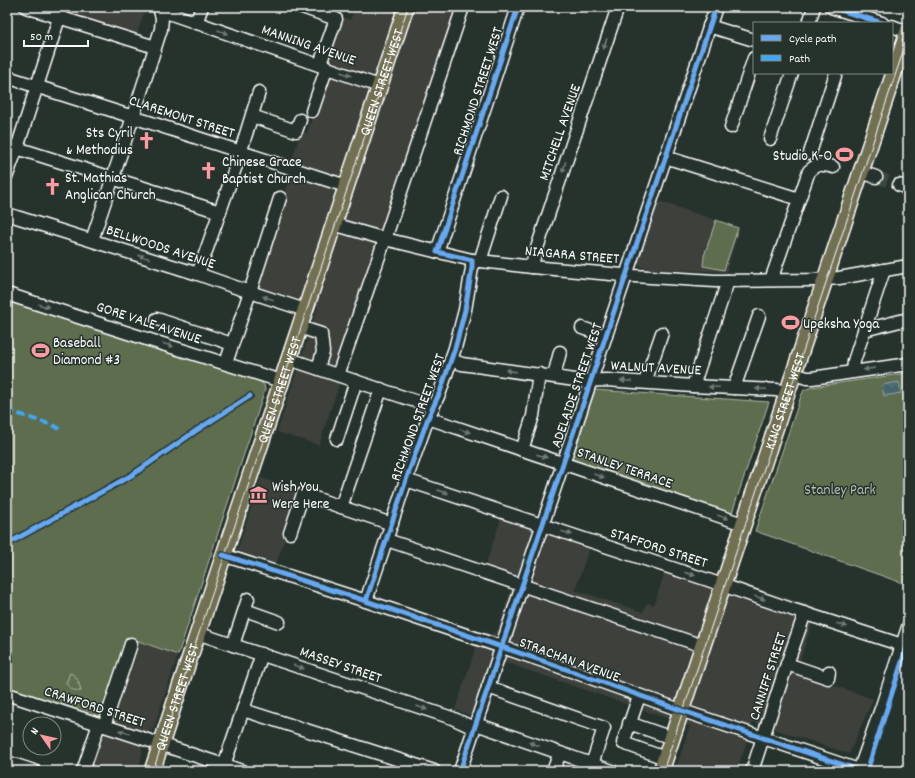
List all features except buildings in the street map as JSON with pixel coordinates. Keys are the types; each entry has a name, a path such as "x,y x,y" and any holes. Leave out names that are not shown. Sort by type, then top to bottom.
{"main road":[{"name":"QUEEN STREET WEST","path":"152,771 406,7"},
{"name":"KING STREET WEST","path":"663,764 908,31"}],"street":[{"path":"26,7 155,47"},
{"path":"196,23 202,7"},
{"path":"302,7 336,19 312,111"},
{"path":"338,375 463,7"},
{"name":"RICHMOND STREET WEST","path":"437,252 518,7"},
{"name":"MITCHELL AVENUE","path":"532,267 534,257 618,7"},
{"name":"ADELAIDE STREET WEST","path":"460,771 716,7"},
{"path":"808,22 814,7"},
{"path":"831,7 854,19 875,22"},
{"path":"92,240 134,117 161,29 162,18 159,9"},
{"name":"MANNING AVENUE","path":"159,9 380,86"},
{"path":"7,175 12,146 37,87 59,18"},
{"path":"709,26 753,40"},
{"path":"893,26 908,31"},
{"path":"731,127 753,61"},
{"path":"770,139 792,74"},
{"path":"810,153 836,74"},
{"name":"CLAREMONT STREET","path":"7,77 346,186"},
{"path":"198,274 259,92"},
{"path":"252,116 296,131 300,120"},
{"path":"12,146 220,212"},
{"path":"666,157 799,199"},
{"path":"771,280 809,171 814,166 823,164 833,167"},
{"path":"861,172 876,177"},
{"name":"RICHMOND STREET WEST","path":"366,602 406,480 440,392 459,336 472,268 501,196"},
{"path":"226,363 280,198"},
{"name":"BELLWOODS AVENUE","path":"7,214 198,274 305,310"},
{"name":"NIAGARA STREET","path":"333,224 385,239 476,260 532,267 626,275 728,281 814,280 839,278 908,266"},
{"path":"853,371 854,361 884,270"},
{"path":"693,386 728,281"},
{"name":"GORE VALE AVENUE","path":"7,294 281,381"},
{"path":"734,388 759,316"},
{"path":"157,319 232,344"},
{"path":"864,330 908,319"},
{"path":"299,327 321,334 323,352 318,368"},
{"path":"582,328 606,336"},
{"path":"644,382 662,333"},
{"path":"554,376 560,352"},
{"path":"288,359 381,389 431,413"},
{"name":"WALNUT AVENUE","path":"451,360 462,364 582,380 644,382 776,390 787,392"},
{"path":"794,374 807,378 908,364"},
{"path":"522,450 533,416 539,374"},
{"path":"337,439 356,381"},
{"path":"341,507 381,389"},
{"name":"STANLEY TERRACE","path":"431,413 522,450 744,524"},
{"name":"STAFFORD STREET","path":"406,480 723,585 805,614 902,645"},
{"path":"290,533 303,494 392,524"},
{"path":"387,540 703,646"},
{"name":"STRACHAN AVENUE","path":"224,555 546,662 681,711 860,771"},
{"path":"233,645 247,605 279,622"},
{"name":"CANNIFF STREET","path":"752,771 805,614"},
{"path":"860,771 908,627"},
{"name":"MASSEY STREET","path":"197,633 560,753 595,767 612,771"},
{"path":"83,771 102,725 131,644"},
{"path":"223,768 262,654"},
{"path":"787,664 828,678 829,672"},
{"path":"488,687 604,728 595,767"},
{"name":"CRAWFORD STREET","path":"7,694 161,744 223,768 242,771"},
{"path":"639,696 623,743 663,764"},
{"path":"243,710 434,771"},
{"path":"630,723 672,738"},
{"path":"554,771 560,753"},
{"path":"7,762 34,771"}],"shaded area":[{"path":"55,7 146,7 137,34"},
{"path":"355,7 465,7 319,445 277,432 318,306 253,285 296,159 293,157 301,132 307,133 332,62 323,59 337,16 350,20"},
{"path":"658,201 740,228 727,272 646,269 640,266 639,259"},
{"path":"261,478 302,491 276,564 237,551"},
{"path":"503,504 597,536 587,555 575,590 643,612 647,603 654,605 668,559 817,608 796,672 873,699 849,754 753,722 737,771 675,771 690,726 507,663 503,665 486,720 455,710 481,632 491,635 498,630 512,586 484,570 499,525"},
{"path":"135,640 178,655 153,730 146,733 107,720"},
{"path":"101,731 142,745 142,755 138,771 87,771"}],"green space":[{"path":"716,220 738,228 724,270 703,266 704,256"},
{"path":"7,299 259,381 264,385 265,390 178,655 127,637 116,670 104,719 7,687"},
{"name":"Stanley Park","path":"908,373 908,585 755,531 804,390 812,387"},
{"path":"595,390 769,402 731,516 570,463"},
{"path":"70,673 76,678 81,691 72,689 66,683"}],"water":[{"path":"899,382 901,393 884,396 882,385"}],"tunnel":[{"path":"876,177 899,185"}],"tram line":[{"path":"153,771 408,7"},
{"path":"902,41 908,24"},
{"path":"663,771 908,37"}],"marked path":[{"path":"7,410 55,426 61,430"}],"cycle path":[{"path":"366,601 406,480 428,418 440,392 455,348 465,310 472,260 437,252 518,7"},
{"path":"460,771 716,7"},
{"path":"831,7 879,22"},
{"path":"7,544 132,475 197,430 250,396"},
{"path":"223,555 366,601 546,662 683,711 862,771"},
{"path":"867,771 908,643"}],"place":[{"name":"Sts Cyril & Methodius","path":"146,141"},
{"name":"Studio K-O","path":"845,155"},
{"name":"Chinese Grace Baptist Church","path":"209,170"},
{"name":"St. Mathias Anglican Church","path":"52,186"},
{"name":"Upeksha Yoga","path":"790,323"},
{"name":"Baseball Diamond #3","path":"40,351"},
{"name":"Wish You Were Here","path":"259,495"}]}
